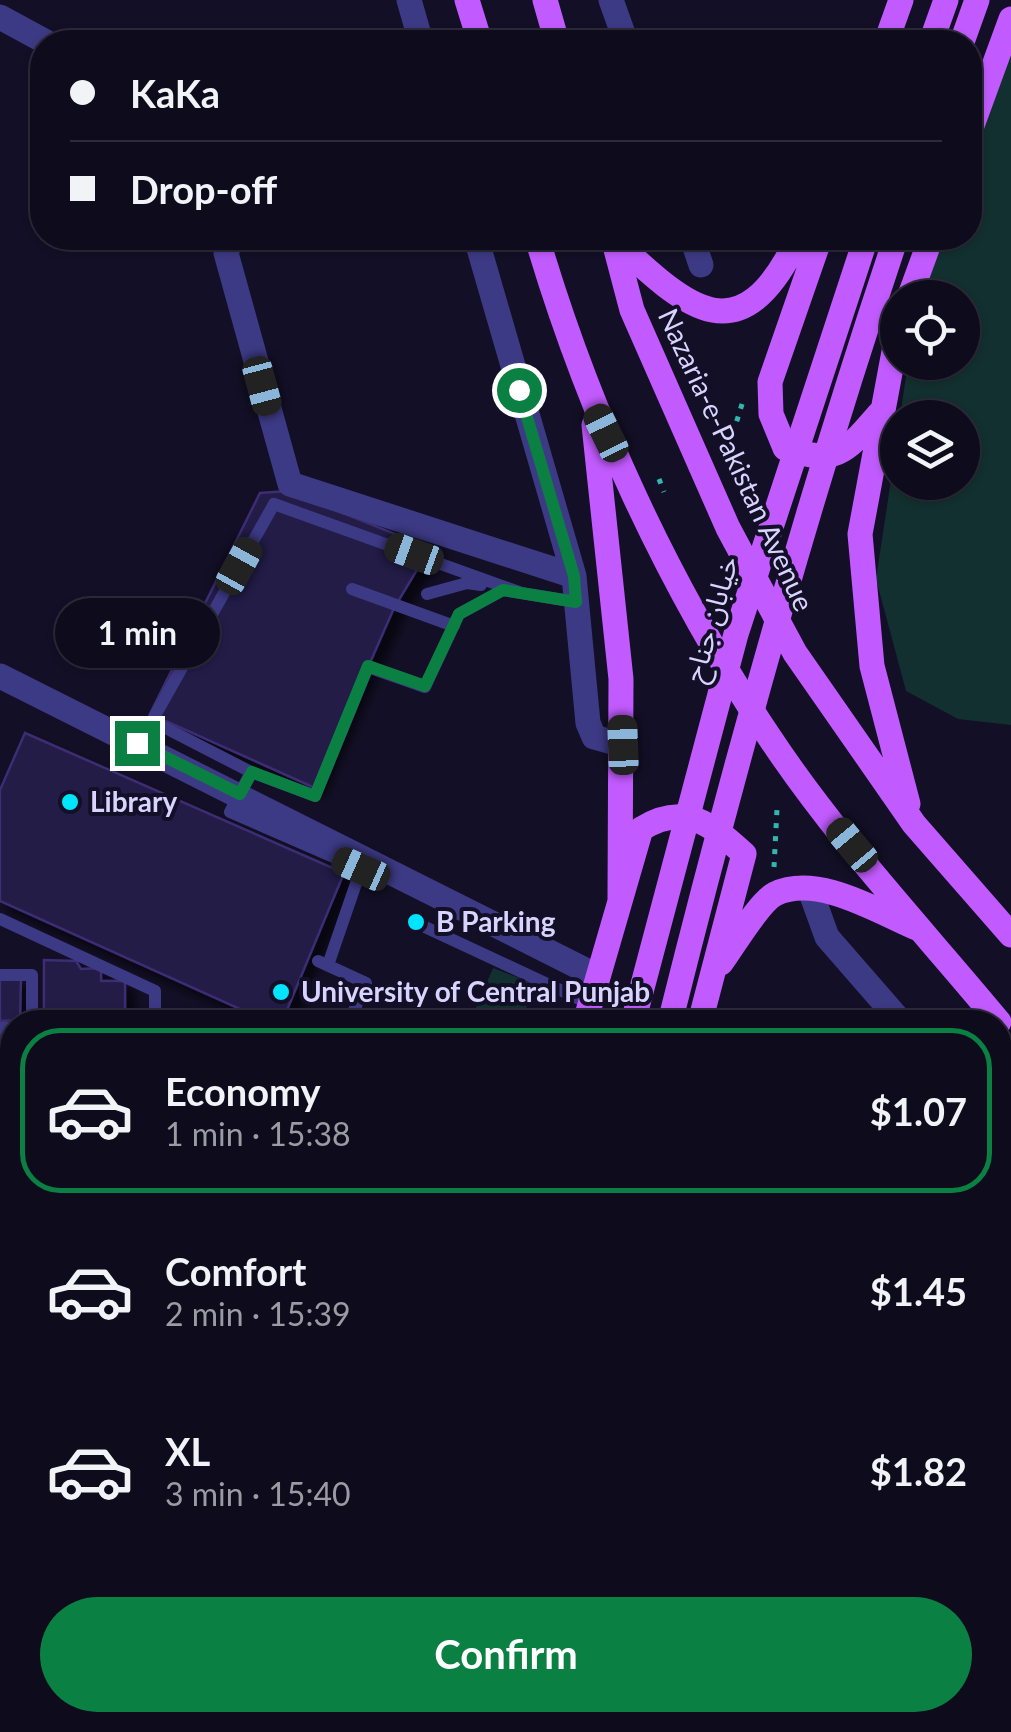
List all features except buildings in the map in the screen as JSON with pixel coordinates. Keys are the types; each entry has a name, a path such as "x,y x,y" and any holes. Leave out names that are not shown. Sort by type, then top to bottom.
{"main road":[{"path":"467,0 476,30"},
{"path":"545,0 554,30"},
{"path":"890,30 901,0"},
{"path":"935,30 946,0"},
{"path":"966,30 976,0"},
{"path":"982,98 1011,19"},
{"path":"541,250 592,403 698,621 769,737 988,1010"},
{"name":"Nazaria-e-Pakistan Avenue","path":"616,250 632,310 728,528 795,653 914,824 1011,935"},
{"path":"626,250 670,291 696,307 717,310 759,301 792,250"},
{"path":"816,250 770,382 771,414 785,448 816,459 848,450 880,413"},
{"name":"خیابان جناح","path":"636,1010 736,634 862,250"},
{"path":"673,1010 752,704 850,374 892,250"},
{"path":"916,280 927,250"},
{"path":"592,403 610,544 623,745 620,898"},
{"path":"880,413 860,534 872,666 914,824"},
{"path":"588,1010 640,828 676,814 712,824 744,854 703,1010"},
{"path":"714,972 772,895 825,891 924,931"}],"street":[{"path":"409,0 418,30"},
{"path":"611,0 622,30"},
{"path":"0,17 30,33"},
{"path":"227,250 290,484 575,589"},
{"path":"479,250 575,589 588,723 594,737 623,745"},
{"path":"696,250 701,266"},
{"path":"0,676 245,783 597,976"},
{"path":"810,890 827,936 892,1010"}],"lane":[{"path":"503,590 459,614 425,686 368,666 315,796 245,783 152,720 274,504 519,592"},
{"path":"426,594 467,582 519,592 575,589"},
{"path":"352,590 454,626"},
{"path":"245,783 230,812 361,869 323,963 366,983 354,1010"},
{"path":"0,918 155,991 155,1010"},
{"path":"426,928 581,1010"},
{"path":"0,975 32,975 35,1010"}],"path":[{"path":"772,895 778,809"}],"green space":[{"path":"1011,12 1011,725 958,719 906,691 876,579 888,500 980,500 980,400 903,400 905,380 980,380 980,280 922,280 932,250 982,250 982,99"},
{"path":"493,968 535,984 525,1010 475,1010"}],"place":[{"name":"Library","path":"70,802"},
{"name":"B Parking","path":"416,922"},
{"name":"University of Central Punjab","path":"281,992"}],"route":[{"path":"137,743 240,794 252,772 315,796 368,666 425,686 459,614 503,590 576,602 574,576 519,390"}]}
